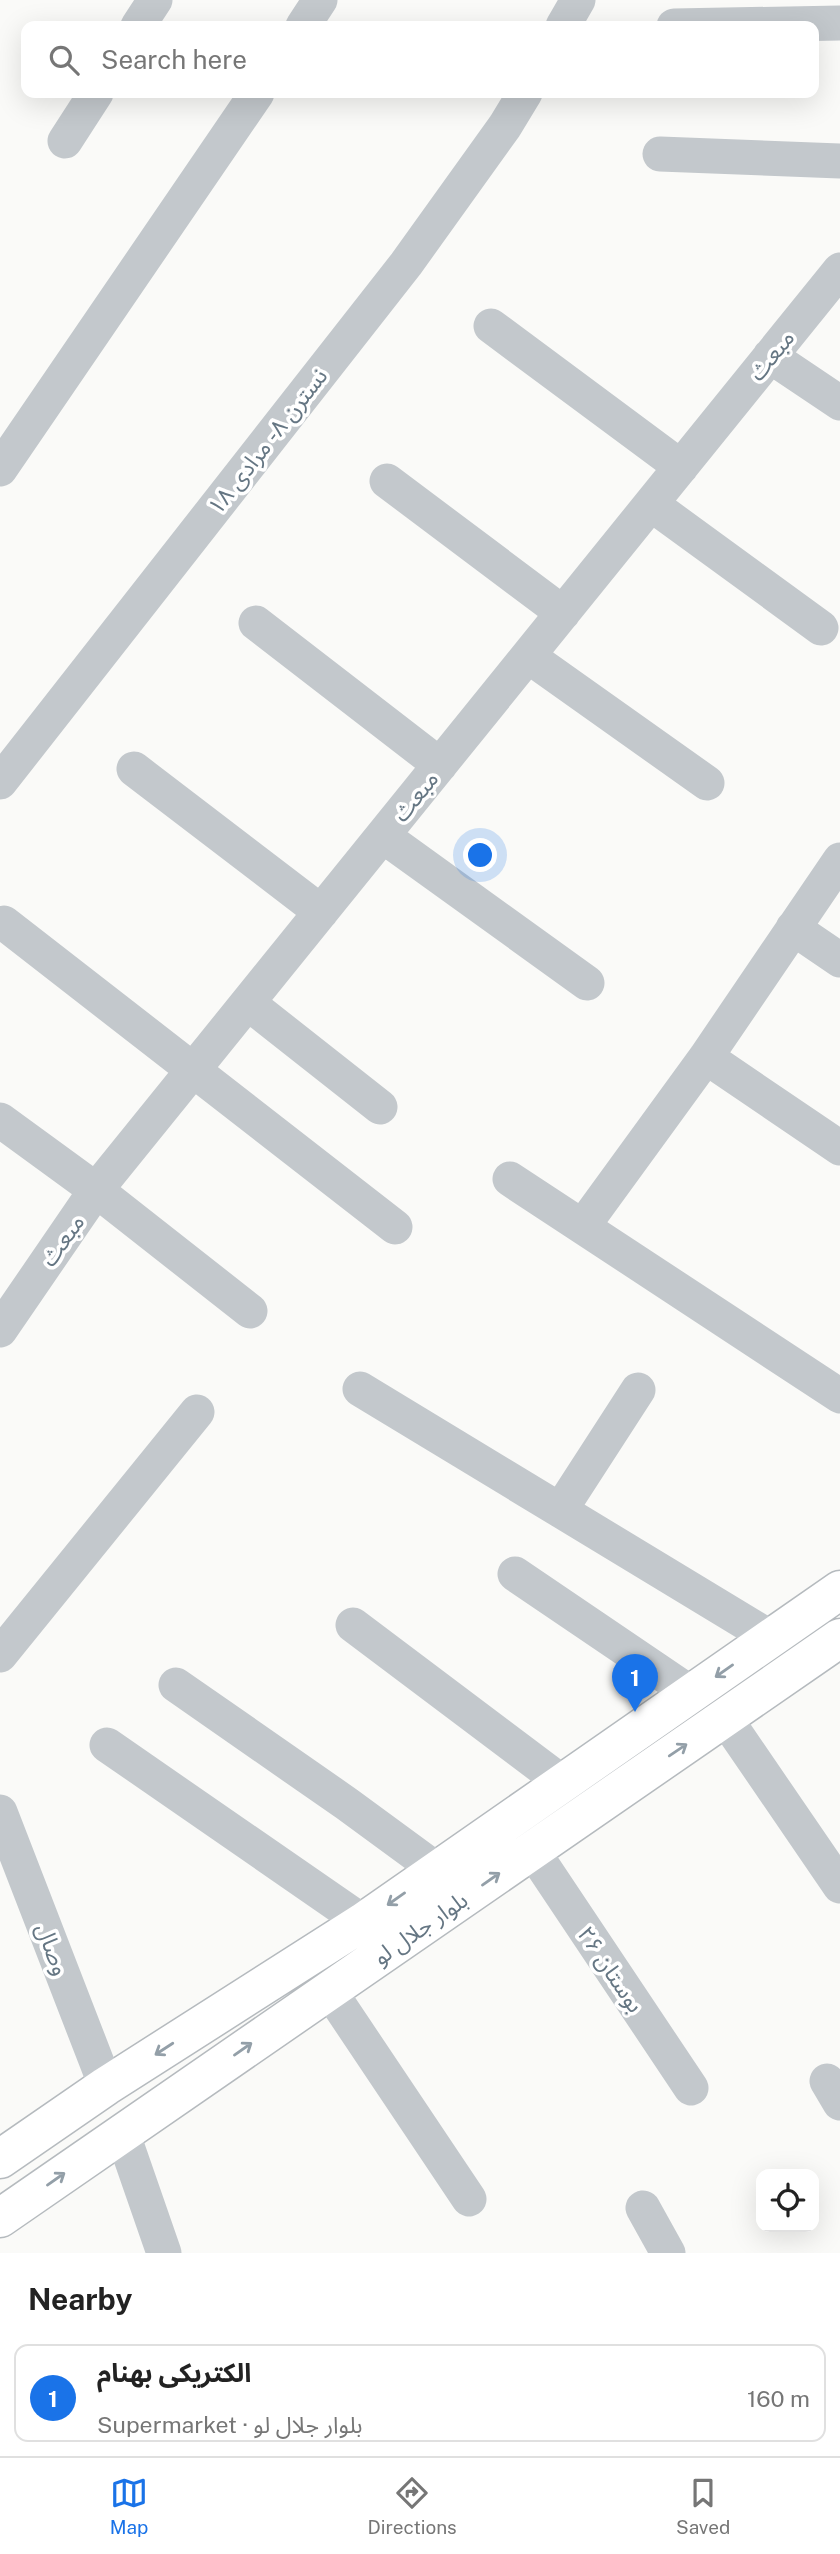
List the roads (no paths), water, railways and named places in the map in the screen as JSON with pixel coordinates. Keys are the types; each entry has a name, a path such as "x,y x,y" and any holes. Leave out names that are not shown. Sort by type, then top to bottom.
{"main road":[{"name":"بلوار جلال لو","path":"0,2159 106,2086 363,1922 840,1590"},
{"name":"بلوار جلال لو","path":"0,2218 840,1638"}],"street":[{"path":"141,21 155,0"},
{"path":"306,21 320,0"},
{"path":"566,21 578,0"},
{"path":"819,23 840,23"},
{"path":"65,141 93,98"},
{"path":"0,470 254,98"},
{"name":"نسترن ۸ - مرادی ۱۸","path":"0,782 405,264 505,126 522,98"},
{"path":"660,154 840,161"},
{"name":"مبعث","path":"0,1331 96,1190 840,270"},
{"path":"491,326 681,467"},
{"path":"770,356 840,403"},
{"path":"387,481 563,613"},
{"path":"651,504 821,628"},
{"path":"256,623 440,765"},
{"path":"528,656 707,783"},
{"path":"134,769 321,912"},
{"path":"383,836 587,983"},
{"path":"583,1226 706,1057 840,860"},
{"path":"4,923 396,1227"},
{"path":"793,928 840,960"},
{"path":"248,1003 380,1107"},
{"path":"706,1057 840,1148"},
{"path":"0,1120 96,1190 250,1311"},
{"path":"510,1178 840,1396"},
{"path":"360,1389 771,1638"},
{"path":"561,1509 638,1391"},
{"path":"0,1655 197,1412"},
{"path":"516,1574 692,1694"},
{"path":"353,1625 564,1783"},
{"path":"176,1685 348,1804 437,1870"},
{"path":"725,1718 840,1886"},
{"path":"107,1745 363,1922"},
{"name":"وصال","path":"0,1812 106,2086"},
{"name":"بوستان ۲۶","path":"532,1850 691,2088"},
{"path":"329,1990 469,2199"},
{"path":"122,2132 164,2253"},
{"path":"643,2208 668,2253"}],"place":[{"name":"الکتریکی بهنام","path":"635,1712"}]}
